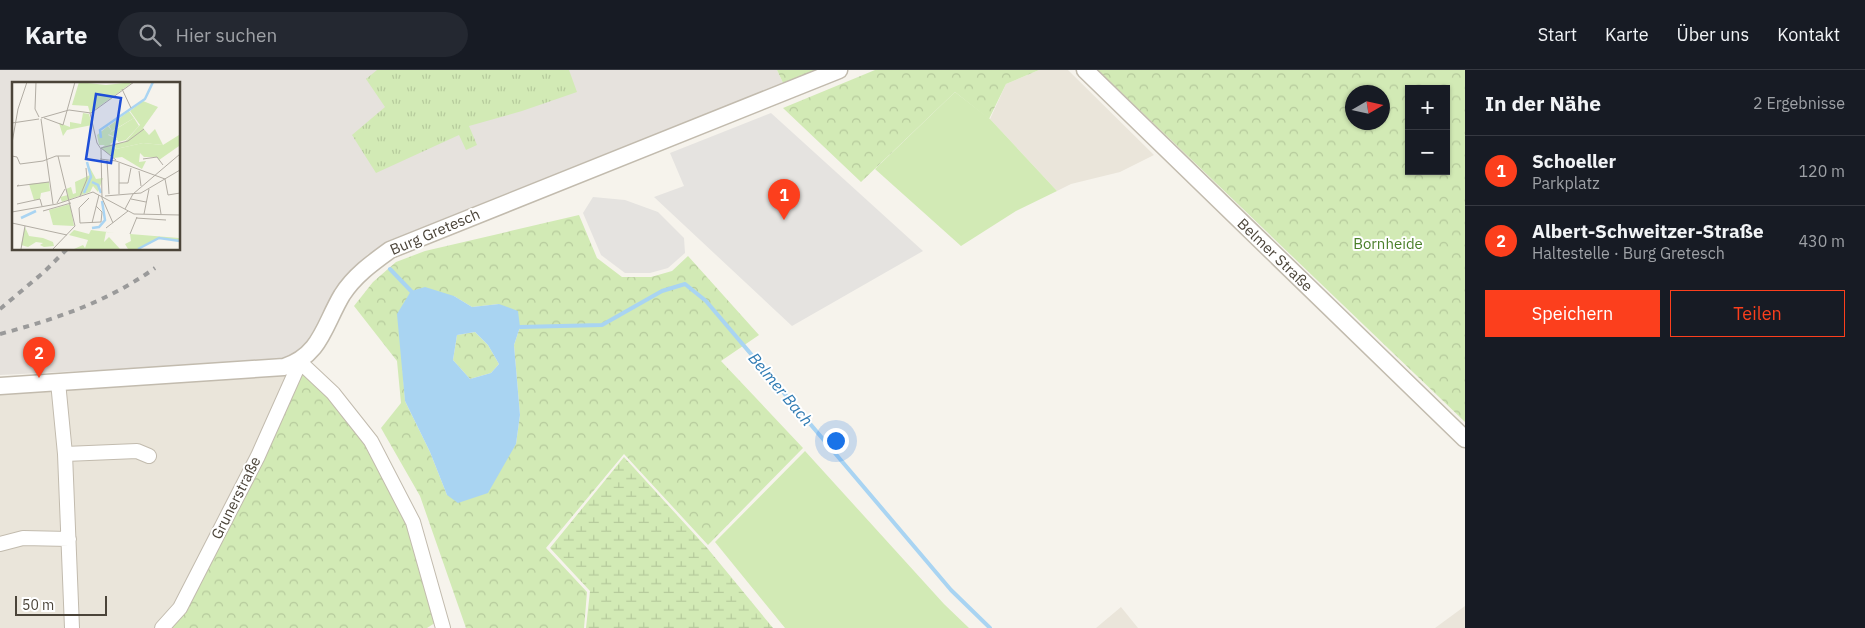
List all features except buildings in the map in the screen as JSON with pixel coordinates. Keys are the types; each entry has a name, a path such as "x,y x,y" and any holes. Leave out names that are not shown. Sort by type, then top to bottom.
{"street":[{"name":"Burg Gretesch","path":"300,362 315,348 343,294 363,269 390,250 838,70"},
{"name":"Belmer Straße","path":"1085,70 1465,440"},
{"path":"0,386 284,367 300,362 333,392 372,441 413,522 443,628"},
{"name":"Grunerstraße","path":"162,628 180,608 258,456 300,362"},
{"path":"58,382 65,454 72,628"},
{"path":"65,454 137,450 149,456"},
{"path":"0,544 22,538 69,539"}],"shaded area":[{"path":"0,70 777,70 784,85 368,254 300,353 281,361 0,375"},
{"path":"1039,70 1068,70 1154,155 1120,172 1071,184 1057,191 990,119 1006,84"},
{"path":"771,113 923,251 792,326 654,197 684,186 670,153"},
{"path":"593,197 625,200 658,212 684,238 685,253 668,268 650,273 625,273 601,255 583,213"},
{"path":"300,362 163,628 0,628 0,390"},
{"path":"1465,606 1465,628 1435,628"},
{"path":"1121,607 1138,628 1096,628"}],"green space":[{"path":"377,70 569,70 577,92 522,111 469,126 477,145 466,150 459,135 376,173 352,135 385,107 366,79"},
{"path":"777,70 819,70 784,85"},
{"path":"875,70 1039,70 1006,84 989,119 955,92 861,182 783,108"},
{"name":"Bornheide","path":"1098,70 1465,70 1465,422"},
{"path":"955,92 990,119 1057,191 1016,211 961,246 875,169"},
{"path":"579,215 597,258 622,277 651,277 672,271 688,256 759,335 721,361 803,448 708,545 624,454 546,548 587,592 584,628 466,628 420,496 381,428 401,403 397,361 354,306 373,282 396,262 425,251","holes":["454,296 472,307 499,304 520,327 514,345 520,415 516,444 447,495 430,452 405,401 402,361"]},
{"path":"475,332 488,345 499,364 491,373 470,379 453,360 457,335"},
{"path":"300,362 333,393 404,501 441,619 427,628 162,628"},
{"path":"805,451 944,604 969,628 785,628 715,542"},
{"path":"624,457 708,549 773,628 586,628 590,591 550,548"}],"water":[{"path":"425,287 454,296 472,307 499,304 518,311 520,327 514,345 520,415 516,444 488,493 458,503 447,495 430,452 405,401 397,314 411,291","holes":["475,332 488,345 499,364 491,373 470,379 453,360 457,335"]}],"waterway":[{"name":"Belmer Bach","path":"390,269 411,291"},
{"name":"Belmer Bach","path":"520,327 602,325 662,291 685,284 706,301 951,590 990,628"}],"railway":[{"path":"0,309 44,272 66,250"},
{"path":"0,334 41,322 100,300 155,268"}],"place":[{"name":"Schoeller","path":"784,220"},
{"name":"Albert-Schweitzer-Straße","path":"39,378"}]}
